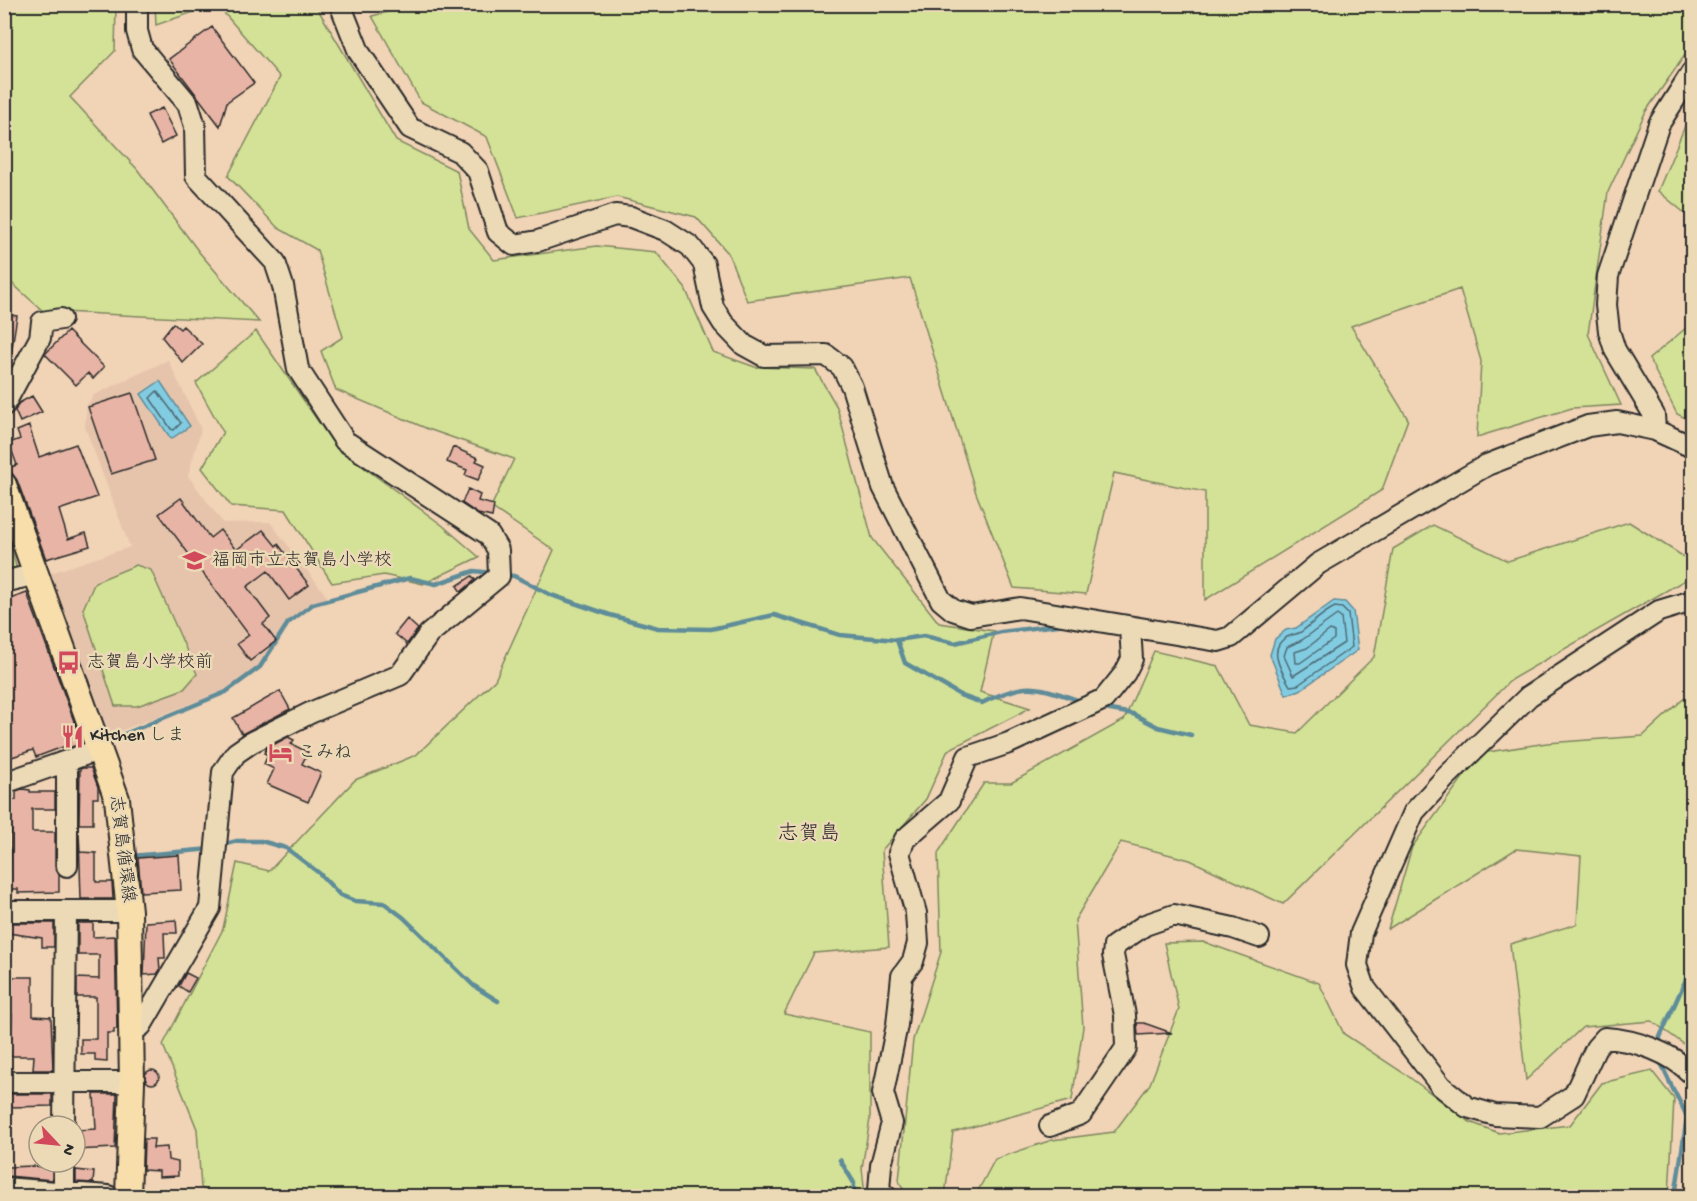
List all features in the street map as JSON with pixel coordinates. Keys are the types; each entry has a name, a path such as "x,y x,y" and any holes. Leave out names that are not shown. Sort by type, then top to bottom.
{"main road":[{"name":"志賀島循環線","path":"4,485 117,799 129,911 132,1082 128,1197"}],"street":[{"path":"132,1030 141,1026 210,908 223,772 236,753 252,742 310,713 400,675 429,634 500,576 498,550 489,535 345,441 315,396 298,369 283,286 275,262 196,176 195,126 188,104 142,49 137,31 137,4"},
{"path":"340,4 359,52 410,128 460,152 478,171 498,232 514,245 538,242 615,215 665,230 690,246 704,264 713,306 723,323 744,345 764,356 826,356 842,367 852,387 883,488 941,600 953,609 971,616 1020,608 1068,614 1130,628 1218,641 1231,637 1317,564 1487,465 1588,426 1617,422 1655,430 1692,447"},
{"path":"1655,430 1654,415 1615,350 1609,331 1606,305 1608,276 1659,124 1692,72"},
{"path":"4,405 40,338 42,322 61,319"},
{"path":"4,582 36,574"},
{"path":"1692,601 1659,611 1529,696 1445,778 1414,812 1361,933 1357,965 1365,988 1441,1086 1467,1107 1495,1115 1540,1117 1574,1095 1596,1048 1605,1038 1630,1040 1668,1056 1692,1074"},
{"path":"886,1197 879,1190 881,1165 892,1123 883,1093 897,1025 902,976 913,961 918,943 916,913 899,853 905,839 950,801 968,757 1009,743 1104,699 1125,673 1132,659 1130,628"},
{"path":"4,783 67,761 98,743"},
{"path":"67,761 67,866"},
{"path":"4,911 129,911"},
{"path":"64,1114 66,911"},
{"path":"1050,1126 1081,1114 1126,1048 1125,1015 1113,955 1114,946 1145,925 1174,915 1233,928 1259,937"},
{"path":"4,1082 132,1082"},
{"path":"65,1174 67,1193"},
{"path":"7,1191 108,1197"}],"shaded area":[{"name":"福岡市立志賀島小学校","path":"168,360 201,429 188,476 223,523 270,522 328,598 284,624 279,644 262,665 239,685 102,738 45,575 130,547 85,427 87,405 94,395"},
{"path":"4,512 24,571 4,576"}],"green space":[{"path":"155,4 214,4 214,5 156,25"},
{"path":"1692,4 1692,45 1646,111 1608,192 1588,334 1621,405 1572,408 1477,437 1481,361 1460,289 1351,326 1408,419 1382,490 1205,600 1205,492 1114,473 1086,594 1014,588 976,493 910,278 747,301 728,253 696,217 617,197 518,218 487,137 421,102 372,16 416,5"},
{"path":"4,5 116,5 115,51 70,97 137,169 199,252 259,322 43,311 5,277"},
{"path":"217,5 316,6 396,141 457,171 469,229 494,260 597,246 656,252 685,288 713,352 755,367 815,369 837,407 872,538 939,623 994,631 980,692 1030,708 948,750 926,799 882,850 889,947 814,953 784,1014 870,1032 870,1119 862,1168 865,1196 220,1196 201,1188 197,1129 163,1045 223,929 237,863 269,871 355,780 416,755 495,680 554,550 491,507 514,459 428,429 336,390 321,351 343,337 317,250 278,228 228,176 280,77"},
{"path":"1692,109 1692,219 1658,191"},
{"path":"1692,323 1692,421 1677,414 1649,359"},
{"path":"256,331 335,446 442,525 479,557 423,584 384,575 332,583 286,510 231,506 202,468 223,432 196,383"},
{"path":"1629,522 1692,562 1692,576 1512,679 1283,904 1190,860 1121,842 1075,920 1083,1027 1072,1100 953,1132 945,1196 907,1196 899,1181 913,1040 941,952 938,853 984,783 1011,783 1124,720 1154,651 1218,666 1249,725 1297,733 1374,657 1393,549 1433,525 1508,561"},
{"path":"11,547 17,570 5,574 5,549"},
{"path":"136,565 151,570 197,674 184,689 137,706 115,706 83,609 95,582"},
{"path":"1692,691 1692,1050 1652,1021 1583,1027 1526,1080 1510,944 1577,924 1581,856 1516,849 1388,929 1412,847 1481,753 1547,743 1643,736"},
{"path":"1204,942 1319,983 1344,1034 1405,1074 1470,1122 1499,1133 1570,1125 1602,1083 1652,1071 1674,1099 1669,1196 978,1196 979,1189 995,1159 1052,1140 1114,1132 1150,1084 1179,1009 1164,943"}],"water":[{"path":"160,381 190,426 171,439 141,394"},
{"path":"1334,601 1345,602 1353,611 1358,650 1300,690 1286,695 1270,655 1275,639 1286,630 1296,628"}],"building":[{"path":"212,27 254,83 227,102 220,126 169,59"},
{"path":"162,108 176,136 161,144 147,115"},
{"path":"4,314 17,316 11,354 4,354"},
{"path":"173,323 180,329 183,326 202,344 183,363 162,337"},
{"path":"68,331 104,367 93,379 88,373 76,385 45,354"},
{"path":"132,393 155,460 111,474 88,407"},
{"path":"32,396 42,412 20,422 15,411 19,403"},
{"path":"29,426 39,457 76,444 97,497 59,510 68,539 86,533 90,546 46,559 17,480 8,468 17,465 9,443 20,439 17,431"},
{"path":"453,447 478,458 476,461 485,465 478,480 465,475 467,470 447,462"},
{"path":"468,489 480,495 478,501 494,505 492,517 478,514 462,503"},
{"path":"181,498 210,538 220,530 236,550 263,530 276,546 278,544 309,585 289,600 268,571 247,587 270,618 263,624 276,641 250,661 237,644 249,635 159,514"},
{"path":"472,576 475,580 461,592 457,586"},
{"path":"27,593 82,743 69,748 68,745 36,757 33,750 12,757 4,730 4,601"},
{"path":"407,619 418,629 407,644 395,634"},
{"path":"280,691 290,709 242,734 233,718"},
{"path":"288,737 294,740 291,744 308,752 302,764 321,773 308,802 267,784 274,769 264,764 268,755 264,753 267,748"},
{"path":"91,768 98,787 98,798 93,798 93,824 79,824 80,769"},
{"path":"30,790 30,792 55,792 55,809 32,809 32,832 55,832 55,866 59,875 59,892 18,893 18,889 10,889 11,827 7,827 7,815 11,815 12,800 16,800 16,791"},
{"path":"79,833 80,852 96,853 96,882 112,882 113,899 81,899"},
{"path":"179,855 181,890 141,892 138,858"},
{"path":"176,920 177,933 164,933 165,958 159,958 160,970 157,974 144,975 146,922"},
{"path":"9,923 54,923 54,947 42,947 42,938 8,933"},
{"path":"78,923 93,923 93,937 115,936 117,1029 114,1029 114,1033 107,1033 107,1062 95,1061 95,1054 81,1054 81,1039 96,1039 96,997 77,997 77,978 99,979 99,955 78,955"},
{"path":"186,973 196,978 188,992 179,986"},
{"path":"7,977 33,977 33,1016 51,1017 53,1070 33,1070 34,1056 10,1056 10,1052 5,1051 6,1038 11,1038 12,1014 8,1014"},
{"path":"1137,1023 1144,1023 1172,1033 1138,1035"},
{"path":"149,1070 155,1070 159,1077 155,1084 149,1084 145,1080 145,1074"},
{"path":"10,1094 52,1094 52,1106 10,1107"},
{"path":"94,1094 117,1094 115,1148 87,1149 87,1129 96,1129"},
{"path":"144,1139 154,1139 153,1148 167,1147 168,1160 178,1162 178,1176 159,1177 159,1171 143,1170"},
{"path":"27,1166 27,1174 52,1174 52,1180 8,1176 8,1167"},
{"path":"94,1172 93,1183 76,1182 76,1174"}],"waterway":[{"path":"103,743 226,692 260,667 288,623 313,604 410,578 436,584 474,571 493,573"},
{"path":"504,575 514,576 551,595 658,628 711,629 774,615 840,635 897,640 924,636 955,643 1001,632 1066,624"},
{"path":"897,640 905,663 962,696 982,703 1022,688 1043,689 1083,702"},
{"path":"1099,708 1133,714 1158,727 1191,735"},
{"path":"222,845 237,841 261,841 286,848 319,873 340,895 355,901 384,903 403,917 474,986 498,1001"},
{"path":"131,856 211,849"},
{"path":"1660,1046 1660,1037 1692,966"},
{"path":"1660,1057 1663,1069 1687,1117"},
{"path":"1675,1196 1687,1117 1692,1109"},
{"path":"840,1160 854,1183 853,1196"}],"place":[{"name":"福岡市立志賀島小学校","path":"194,561"},
{"name":"志賀島小学校前","path":"69,663"},
{"name":"Kitchen しま","path":"72,736"},
{"name":"こみね","path":"280,753"}],"district":[{"name":"志賀島","path":"809,835"}]}
